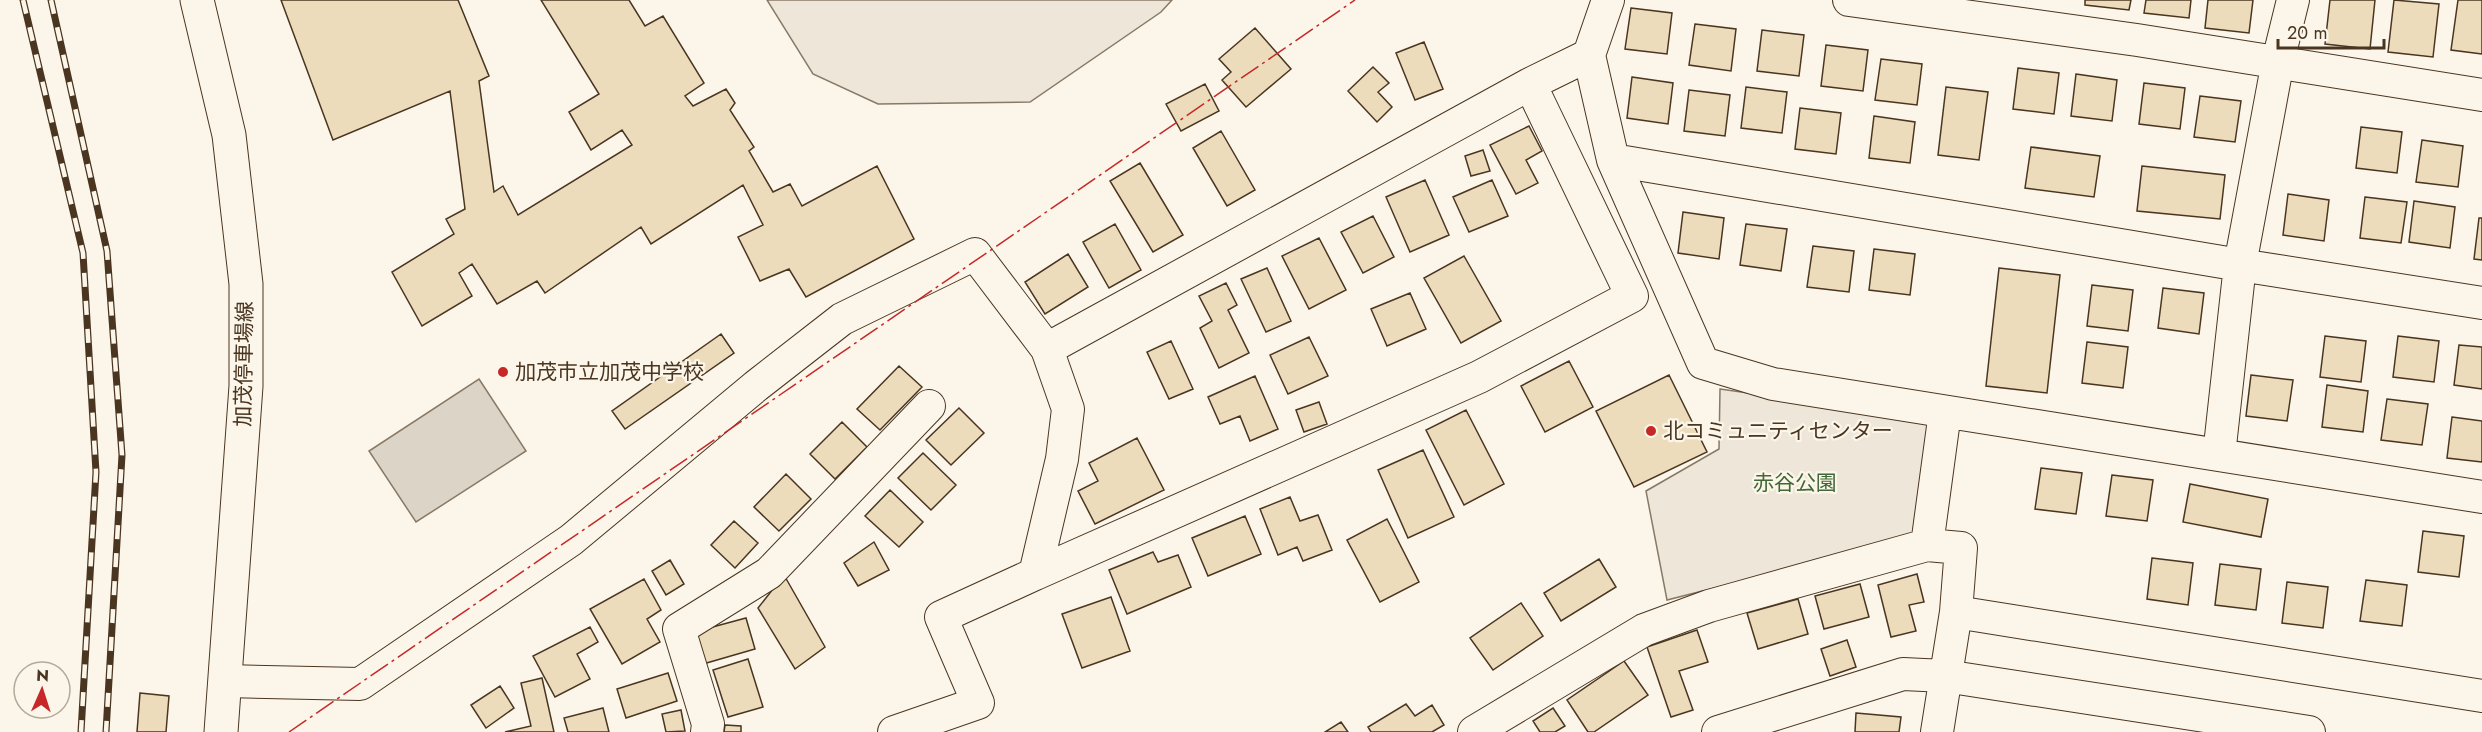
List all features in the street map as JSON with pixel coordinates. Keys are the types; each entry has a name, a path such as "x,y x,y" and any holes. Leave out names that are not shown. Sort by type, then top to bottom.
{"main road":[{"name":"加茂停車場線","path":"197,0 229,135 246,284 246,386 221,732"}],"street":[{"path":"1608,0 1589,55 1613,159 1703,363 1773,384 2482,497"},
{"path":"1849,0 2278,61 2482,95"},
{"path":"2219,456 2240,265 2278,61 2293,0"},
{"path":"1047,349 1530,84 1589,55"},
{"path":"894,732 978,702 941,617 1479,377 1632,296 1530,84"},
{"path":"1613,159 2240,265 2482,303"},
{"path":"225,681 360,684 571,540 756,386 842,319 975,254 1047,349 1068,409 1062,459 1035,574"},
{"path":"707,732 708,724 679,629 769,573 929,406"},
{"path":"1927,545 1945,412"},
{"path":"1495,727 1644,630 1720,603 1927,545 1961,548 1956,612 1937,732"},
{"path":"1956,612 2482,696"},
{"path":"1731,730 1903,674 1945,676 2309,732"}],"green space":[{"path":"767,0 1172,0 1161,12 1030,102 878,104 813,74"},
{"name":"赤谷公園","path":"1720,389 1933,419 1918,536 1667,600 1646,491 1719,449"}],"shaded area":[{"path":"479,379 526,451 416,522 369,451"}],"building":[{"path":"281,0 458,0 489,76 479,81 494,192 503,186 518,215 632,145 622,130 591,150 569,112 599,94 541,0 629,0 645,26 663,16 704,83 685,96 693,106 726,89 735,103 730,110 754,147 749,151 773,192 790,184 802,206 877,166 914,239 806,297 789,269 760,281 738,237 763,225 743,185 651,244 641,227 545,293 537,281 497,304 472,264 459,273 472,296 422,326 392,272 454,234 446,219 465,209 450,91 333,140"},
{"path":"2085,0 2131,0 2129,10 2085,5"},
{"path":"2146,0 2191,0 2189,18 2144,13"},
{"path":"2208,0 2253,0 2249,33 2205,28"},
{"path":"2330,0 2375,0 2370,49 2325,44"},
{"path":"2394,0 2439,4 2433,57 2388,52"},
{"path":"2458,0 2482,0 2482,54 2451,50"},
{"path":"1631,8 1672,13 1667,54 1625,49"},
{"path":"1695,24 1736,29 1731,71 1689,65"},
{"path":"1255,28 1291,69 1246,107 1222,80 1231,72 1219,59"},
{"path":"1762,30 1804,35 1799,76 1757,71"},
{"path":"1424,42 1443,89 1415,100 1396,53"},
{"path":"1826,45 1868,50 1863,91 1821,86"},
{"path":"1881,59 1922,64 1917,105 1875,100"},
{"path":"1373,67 1389,83 1378,92 1392,107 1377,122 1348,91"},
{"path":"2018,68 2059,73 2054,114 2013,109"},
{"path":"2076,74 2117,80 2112,121 2071,116"},
{"path":"1632,77 1673,83 1668,124 1627,118"},
{"path":"2144,83 2185,88 2180,129 2139,124"},
{"path":"1205,84 1219,111 1181,131 1166,104"},
{"path":"1746,87 1787,92 1782,133 1741,128"},
{"path":"1946,87 1988,92 1979,160 1938,155"},
{"path":"1689,90 1730,95 1725,136 1684,131"},
{"path":"2200,96 2241,101 2235,142 2194,137"},
{"path":"1800,108 1841,113 1836,154 1795,149"},
{"path":"1874,116 1915,122 1910,163 1869,158"},
{"path":"1529,126 1542,151 1526,160 1538,183 1516,194 1490,145"},
{"path":"2361,127 2402,132 2397,173 2356,168"},
{"path":"1221,131 1255,190 1227,206 1193,148"},
{"path":"2422,140 2463,146 2458,187 2416,182"},
{"path":"2031,147 2100,156 2094,197 2025,188"},
{"path":"1483,150 1490,171 1471,176 1465,156"},
{"path":"1140,163 1183,235 1153,252 1110,181"},
{"path":"2142,166 2225,175 2220,219 2137,211"},
{"path":"1425,180 1449,235 1410,252 1386,197"},
{"path":"1492,180 1508,216 1469,232 1453,197"},
{"path":"2288,194 2329,200 2324,241 2283,235"},
{"path":"2365,197 2407,202 2401,243 2360,238"},
{"path":"2414,201 2455,207 2450,248 2409,242"},
{"path":"1683,212 1724,218 1719,259 1678,253"},
{"path":"1373,216 1394,257 1363,273 1341,232"},
{"path":"2479,218 2482,218 2482,260 2474,259"},
{"path":"1115,224 1141,270 1109,288 1083,242"},
{"path":"1746,224 1787,229 1781,271 1740,265"},
{"path":"1319,238 1346,290 1309,309 1282,256"},
{"path":"1813,246 1854,251 1849,292 1807,287"},
{"path":"1874,249 1915,254 1910,295 1869,290"},
{"path":"1068,254 1088,287 1045,314 1025,282"},
{"path":"1464,256 1501,321 1461,343 1424,278"},
{"path":"1267,268 1291,321 1266,332 1241,279"},
{"path":"1999,268 2060,275 2047,393 1986,386"},
{"path":"1226,283 1237,305 1228,310 1249,353 1219,368 1200,328 1212,321 1199,296"},
{"path":"2092,285 2133,290 2128,331 2087,326"},
{"path":"2163,288 2204,293 2199,334 2158,328"},
{"path":"1410,293 1426,329 1387,346 1371,309"},
{"path":"721,334 734,353 625,429 612,411"},
{"path":"2325,336 2366,341 2361,382 2320,377"},
{"path":"2398,336 2439,341 2434,382 2393,377"},
{"path":"1309,337 1328,376 1288,394 1270,355"},
{"path":"1171,341 1193,389 1169,399 1147,352"},
{"path":"2087,342 2128,347 2123,388 2082,383"},
{"path":"2459,345 2482,347 2482,389 2454,385"},
{"path":"1569,361 1593,407 1545,432 1521,386"},
{"path":"899,366 922,387 880,430 857,409"},
{"name":"北コミュニティセンター","path":"1669,375 1707,452 1634,487 1596,411"},
{"path":"2251,375 2293,380 2287,421 2246,416"},
{"path":"1255,376 1278,429 1250,441 1240,416 1220,424 1208,397"},
{"path":"2327,385 2368,391 2363,432 2322,427"},
{"path":"2387,399 2428,404 2422,445 2381,440"},
{"path":"1319,402 1327,424 1304,432 1296,410"},
{"path":"959,408 984,433 951,465 926,440"},
{"path":"1466,410 1504,484 1464,505 1426,430"},
{"path":"2452,417 2482,421 2482,462 2447,458"},
{"path":"842,422 867,447 835,479 810,454"},
{"path":"1137,438 1164,490 1095,524 1078,491 1098,481 1089,463"},
{"path":"1423,450 1454,517 1408,538 1378,470"},
{"path":"923,453 956,485 931,510 898,478"},
{"path":"2041,468 2082,473 2076,514 2035,509"},
{"path":"786,474 811,499 779,531 754,507"},
{"path":"2112,475 2153,480 2147,521 2106,516"},
{"path":"2190,484 2268,499 2261,537 2183,522"},
{"path":"890,490 923,522 899,547 865,516"},
{"path":"1290,497 1300,521 1318,515 1332,550 1303,561 1297,547 1278,555 1260,509"},
{"path":"1245,516 1261,554 1208,576 1192,538"},
{"path":"1387,519 1419,582 1380,602 1347,540"},
{"path":"734,521 758,543 735,568 711,545"},
{"path":"2423,531 2464,536 2459,577 2418,572"},
{"path":"874,542 889,570 858,586 844,563"},
{"path":"1153,552 1158,562 1178,555 1191,587 1127,614 1109,570"},
{"path":"2152,558 2193,563 2188,605 2147,599"},
{"path":"1599,559 1616,587 1561,621 1544,593"},
{"path":"670,560 684,584 666,595 652,571"},
{"path":"2220,564 2261,569 2256,610 2215,605"},
{"path":"1917,574 1924,602 1909,605 1916,631 1891,637 1878,585"},
{"path":"784,575 825,647 795,669 758,608"},
{"path":"644,579 661,610 647,619 660,642 622,664 590,609"},
{"path":"2366,580 2407,585 2402,626 2360,621"},
{"path":"2287,582 2328,587 2323,628 2282,623"},
{"path":"1860,584 1869,617 1824,629 1815,596"},
{"path":"1111,597 1130,651 1082,668 1062,614"},
{"path":"1798,599 1808,634 1758,649 1747,613"},
{"path":"1521,603 1543,636 1493,670 1470,638"},
{"path":"746,618 755,649 703,664 694,632"},
{"path":"590,627 598,642 577,654 590,679 555,697 533,656"},
{"path":"1697,630 1708,662 1679,671 1693,710 1671,717 1647,647"},
{"path":"1847,640 1856,667 1830,676 1821,649"},
{"path":"748,659 763,707 728,717 713,670"},
{"path":"1624,661 1648,695 1594,732 1588,732 1567,700"},
{"path":"668,673 677,701 626,718 617,689"},
{"path":"542,678 554,732 505,732 531,726 521,683"},
{"path":"500,686 514,708 486,728 471,705"},
{"path":"140,693 169,696 166,732 137,732"},
{"path":"1406,704 1415,716 1432,705 1444,725 1432,732 1371,732 1368,727"},
{"path":"603,708 609,732 568,732 564,718"},
{"path":"1553,708 1565,726 1555,732 1540,732 1533,721"},
{"path":"681,710 685,731 666,732 662,714"},
{"path":"1856,713 1901,717 1899,732 1855,732"},
{"path":"1341,722 1348,732 1325,732"},
{"path":"725,725 741,726 741,732 724,732"}],"railway":[{"path":"23,0 83,253 96,472 81,732"},
{"path":"51,0 107,251 122,455 106,732"}],"power":[{"path":"289,732 1355,0"}],"place":[{"name":"加茂市立加茂中学校","path":"503,372"},
{"name":"北コミュニティセンター","path":"1651,431"}]}
